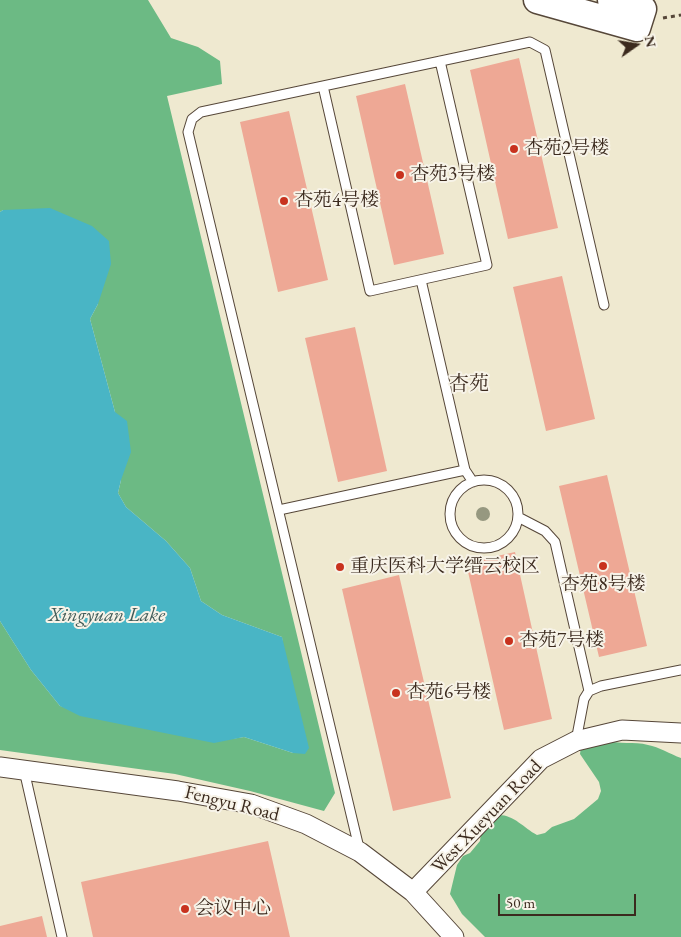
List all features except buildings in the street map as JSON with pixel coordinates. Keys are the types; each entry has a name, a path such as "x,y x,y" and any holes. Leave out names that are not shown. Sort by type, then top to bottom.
{"street":[{"path":"537,0 637,28 643,9 611,0"},
{"name":"West Xueyuan Road","path":"413,892 541,759 576,741 622,730 681,733"},
{"name":"Fengyu Road","path":"0,767 178,790 251,804 306,824 360,852 413,892 454,937"}],"lane":[{"path":"360,852 188,132 192,119 201,112 530,42 545,50 604,305"},
{"path":"323,86 370,291 487,266 440,61"},
{"path":"421,280 465,470 473,482"},
{"path":"279,510 465,470"},
{"path":"484,480 495,482 512,495 517,506 518,516 515,528 509,537 500,544 490,547 474,546 460,537 453,528 450,517 451,506 459,491 473,482 484,480"},
{"path":"518,516 545,531 555,542 589,691"},
{"path":"576,741 584,699 589,691 601,686 681,670"},
{"path":"24,770 62,937"}],"green space":[{"path":"0,0 148,0 171,38 198,47 220,61 222,84 167,96 335,793 324,811 250,791 175,774 0,750 0,621 31,670 60,706 231,739 244,737 293,753 282,637 222,615 201,601 190,568 166,541 126,507 118,493 121,480 115,412 90,319 98,304 3,210 0,212"},
{"path":"605,740 652,746 681,758 681,937 485,937 462,914 450,894 457,865 463,856 470,853 480,841 481,832 499,815 514,819 537,835 574,819 598,799 601,791 599,782 580,754 581,747"}],"water":[{"name":"Xingyuan Lake","path":"50,208 92,226 109,241 111,264 98,304 90,319 115,412 127,421 131,452 118,493 126,507 166,541 190,568 201,601 222,615 282,637 309,748 305,754 293,753 244,737 214,743 80,716 60,706 31,670 0,621 0,212 3,210"}],"place":[{"name":"杏苑2号楼","path":"514,149"},
{"name":"杏苑3号楼","path":"400,175"},
{"name":"杏苑4号楼","path":"284,201"},
{"name":"杏苑8号楼","path":"603,566"},
{"name":"重庆医科大学缙云校区","path":"340,567"},
{"name":"杏苑7号楼","path":"509,641"},
{"name":"杏苑6号楼","path":"396,693"},
{"name":"会议中心","path":"185,909"}],"district":[{"name":"杏苑","path":"469,385"}]}
